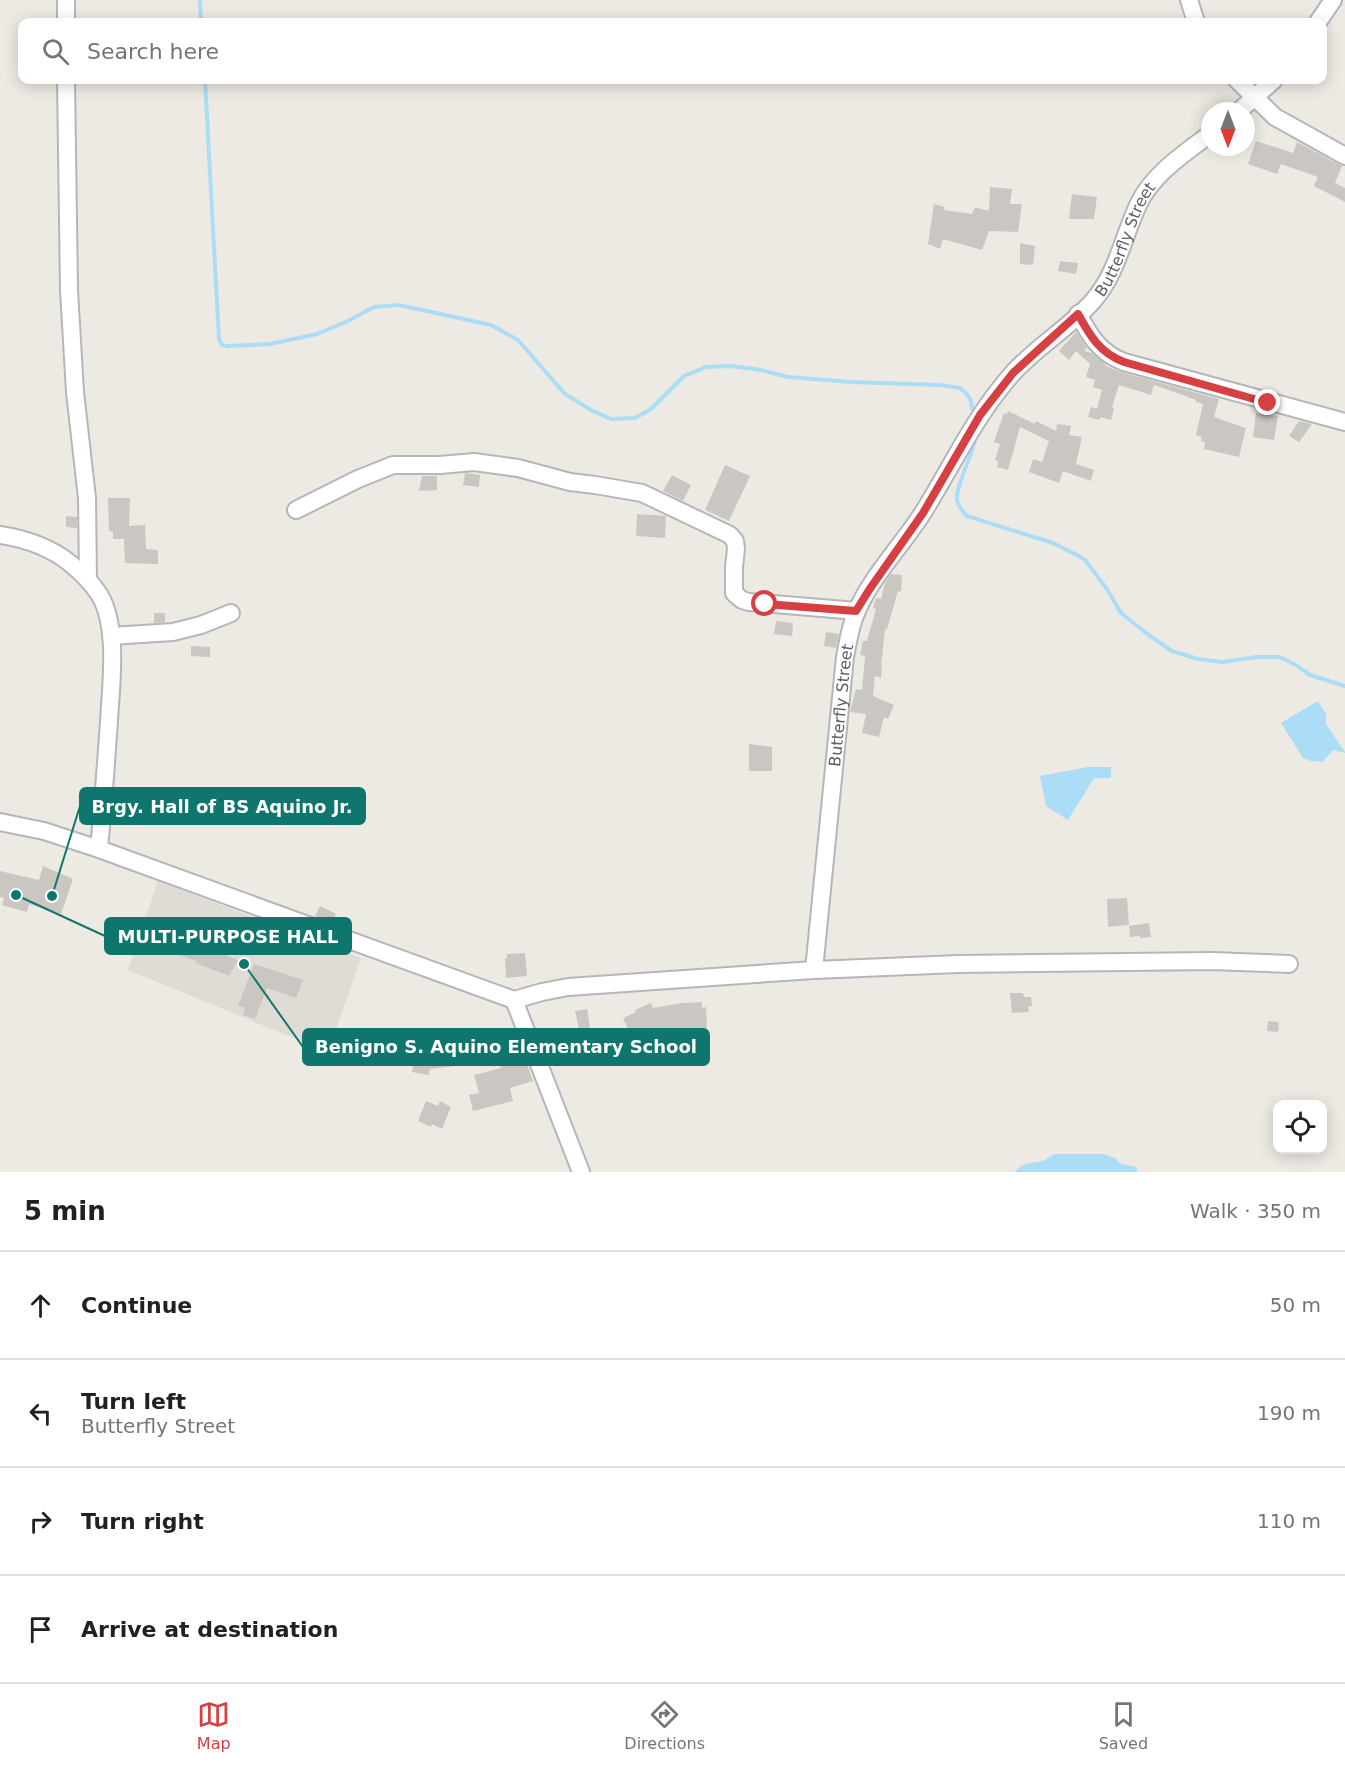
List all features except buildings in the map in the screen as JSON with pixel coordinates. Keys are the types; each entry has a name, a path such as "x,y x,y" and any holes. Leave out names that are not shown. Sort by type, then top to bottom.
{"street":[{"path":"66,0 66,18"},
{"path":"1189,0 1195,18"},
{"path":"1321,18 1333,0"},
{"path":"66,84 69,290 75,392 87,498 88,578"},
{"path":"1241,84 1275,117 1345,156"},
{"path":"1250,102 1270,84"},
{"name":"Butterfly Street","path":"814,969 844,657 856,611 923,513 980,415 1013,373 1093,300 1111,275 1139,203 1148,188 1161,174 1201,141"},
{"path":"1078,314 1093,341 1112,357 1124,362 1345,422"},
{"path":"296,510 358,479 393,465 474,462 518,468 570,482 595,484 642,494 730,535 735,541 736,549 734,593 742,600 856,611"},
{"path":"0,536 29,541 59,554 88,578 102,601 111,636 110,699 99,849"},
{"path":"111,636 173,632 201,625 231,613"},
{"path":"0,822 44,831 99,849 514,1000 568,987 814,969 958,964 1212,961 1289,964"},
{"path":"514,1000 581,1172"}],"shaded area":[{"path":"158,881 361,958 328,1052 128,970"}],"water":[{"path":"1318,701 1326,714 1326,724 1345,752 1333,750 1322,762 1303,758 1281,723"},
{"path":"1088,767 1111,767 1111,778 1094,778 1068,820 1046,806 1040,776"},
{"path":"1054,1154 1103,1154 1115,1158 1121,1164 1137,1167 1137,1172 1015,1172 1025,1164 1045,1160"}],"waterway":[{"path":"200,0 201,18"},
{"path":"205,84 219,339 222,345 270,344 317,334 374,307 399,305 491,325 518,340 565,394 611,419 635,418 651,409 684,376 706,367 730,366 761,370 788,377 960,388 967,394 972,409"},
{"path":"976,435 957,494 958,504 967,516 1053,543 1085,560 1107,589 1121,613 1172,651 1198,659 1223,662 1257,657 1280,657 1310,675 1345,686"}],"place":[{"name":"MULTI-PURPOSE HALL","path":"16,895"},
{"name":"Brgy. Hall of BS Aquino Jr.","path":"52,896"},
{"name":"Benigno S. Aquino Elementary School","path":"244,964"}],"route":[{"path":"765,604 856,611 923,513 980,415 1013,373 1078,314 1093,341 1112,357 1268,403"}]}
